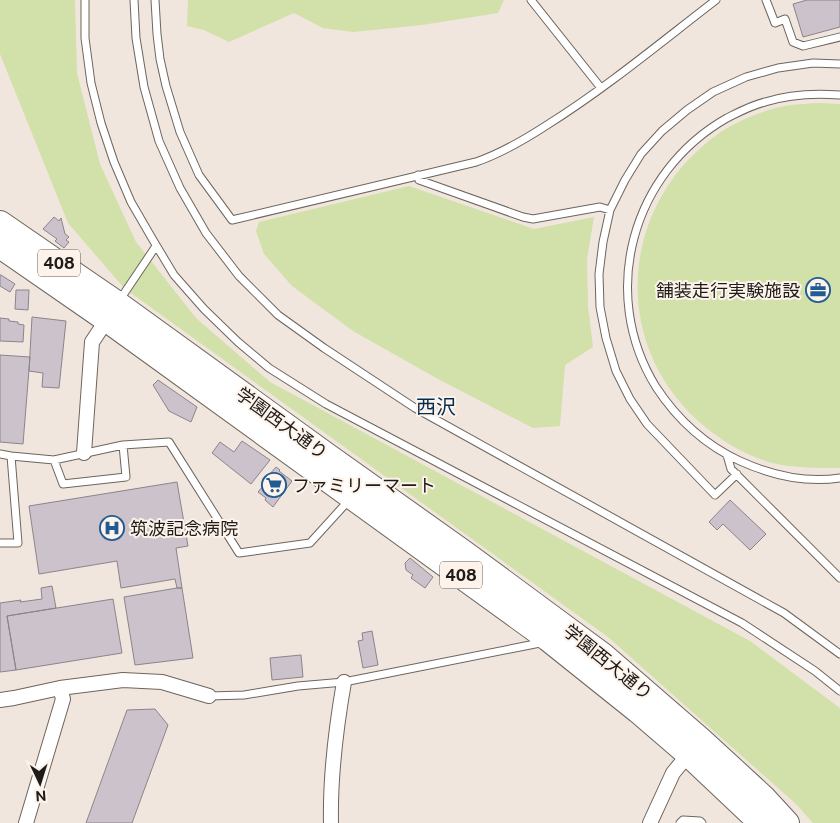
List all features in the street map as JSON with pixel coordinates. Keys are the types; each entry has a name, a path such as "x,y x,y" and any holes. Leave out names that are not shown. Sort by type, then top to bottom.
{"highway":[{"name":"学園西大通り","path":"0,224 352,497 548,639 638,711 694,747 764,798 787,823"},
{"name":"学園西大通り","path":"0,246 112,312 320,450 466,554 604,656 694,747 762,823"}],"street":[{"path":"84,454 92,342 112,312"},
{"path":"0,700 60,688 123,680 162,682 209,696"},
{"path":"331,823 333,765 344,682"},
{"path":"26,823 64,699 60,688"},
{"path":"650,823 674,773 694,747"}],"lane":[{"path":"85,0 85,38 91,83 101,123 114,162 132,202 174,275 204,309 238,342 270,368 351,418 742,623 815,671 840,691"},
{"path":"134,0 136,38 144,87 159,141 180,188 206,233 239,276 278,315 415,408 784,613 840,654"},
{"path":"155,0 160,59 180,132 198,175 232,220 476,162 492,156 513,146 569,112 716,0"},
{"path":"532,0 600,88"},
{"path":"766,0 775,23 786,19 793,42 803,46 840,37"},
{"path":"737,474 716,495 647,424 630,399 616,371 606,338 600,307 599,274 610,210 641,154 662,131 713,92 746,77 778,68 813,63 840,64"},
{"path":"840,95 820,93 764,102 738,112 713,126 691,143 671,164 655,187 642,212 633,239 628,266 628,295 631,323 638,350 649,376 664,400 682,421 704,440 727,455 753,467 780,475 808,479 840,478"},
{"path":"418,175 419,180 533,219 600,207 610,210"},
{"path":"112,312 156,246"},
{"path":"0,454 54,460 123,445 169,442 239,553 310,543 352,497"},
{"path":"54,460 63,484 126,477 123,445"},
{"path":"727,455 731,469 840,578"},
{"path":"0,543 18,543 11,456"},
{"path":"209,696 244,695 298,686 344,682 540,643 548,639"},
{"path":"680,823 683,820 700,821 702,823"}],"green space":[{"path":"0,0 75,0 77,73 100,164 136,242 196,318 270,382 750,641 840,708 840,823 813,823 796,804 608,637 124,288 68,223 0,54"},
{"path":"188,0 504,0 498,13 422,25 353,32 323,28 294,13 229,42 204,30 187,26"},
{"path":"818,103 840,104 840,468 798,467 772,463 732,446 714,434 697,420 669,387 650,351 639,312 638,272 646,233 661,196 686,163 718,134 741,121 784,106"},
{"path":"409,186 534,229 594,217 587,259 588,306 593,347 565,365 560,426 533,428 438,379 353,331 292,286 264,254 256,231 259,222"}],"building":[{"path":"807,0 840,0 840,27 803,37 793,4"},
{"path":"54,217 59,221 61,218 65,234 69,237 66,240 69,242 64,248 55,241 57,239 43,229"},
{"path":"0,275 15,284 10,292 0,286"},
{"path":"16,290 29,290 28,310 15,309"},
{"path":"32,317 66,321 59,388 42,387 43,373 29,371"},
{"path":"0,318 9,319 9,321 24,325 23,342 0,341"},
{"path":"0,355 30,357 23,444 0,442"},
{"path":"158,380 197,407 191,422 169,411 153,385"},
{"path":"242,441 270,460 251,484 212,453 220,442 234,452"},
{"path":"276,467 292,481 273,507 258,492 264,485 262,483"},
{"path":"177,482 188,546 176,548 182,588 177,588 175,579 121,588 117,561 39,574 29,506"},
{"path":"730,500 766,534 750,550 723,524 717,530 709,522"},
{"path":"410,558 433,577 425,588 411,578 413,575 406,570 405,563"},
{"path":"52,586 56,608 7,616 16,670 0,672 0,603 42,599 41,588"},
{"path":"182,588 193,658 135,665 124,597"},
{"path":"113,599 122,653 16,670 7,616"},
{"path":"372,631 378,665 363,668 358,641 363,640 362,633"},
{"path":"301,655 303,677 272,680 270,658"},
{"path":"155,709 168,725 132,823 86,823 127,710"}],"place":[{"name":"舗装走行実験施設","path":"818,290"},
{"name":"ファミリーマート","path":"274,485"},
{"name":"筑波記念病院","path":"112,528"}],"district":[{"name":"西沢","path":"436,407"}]}
